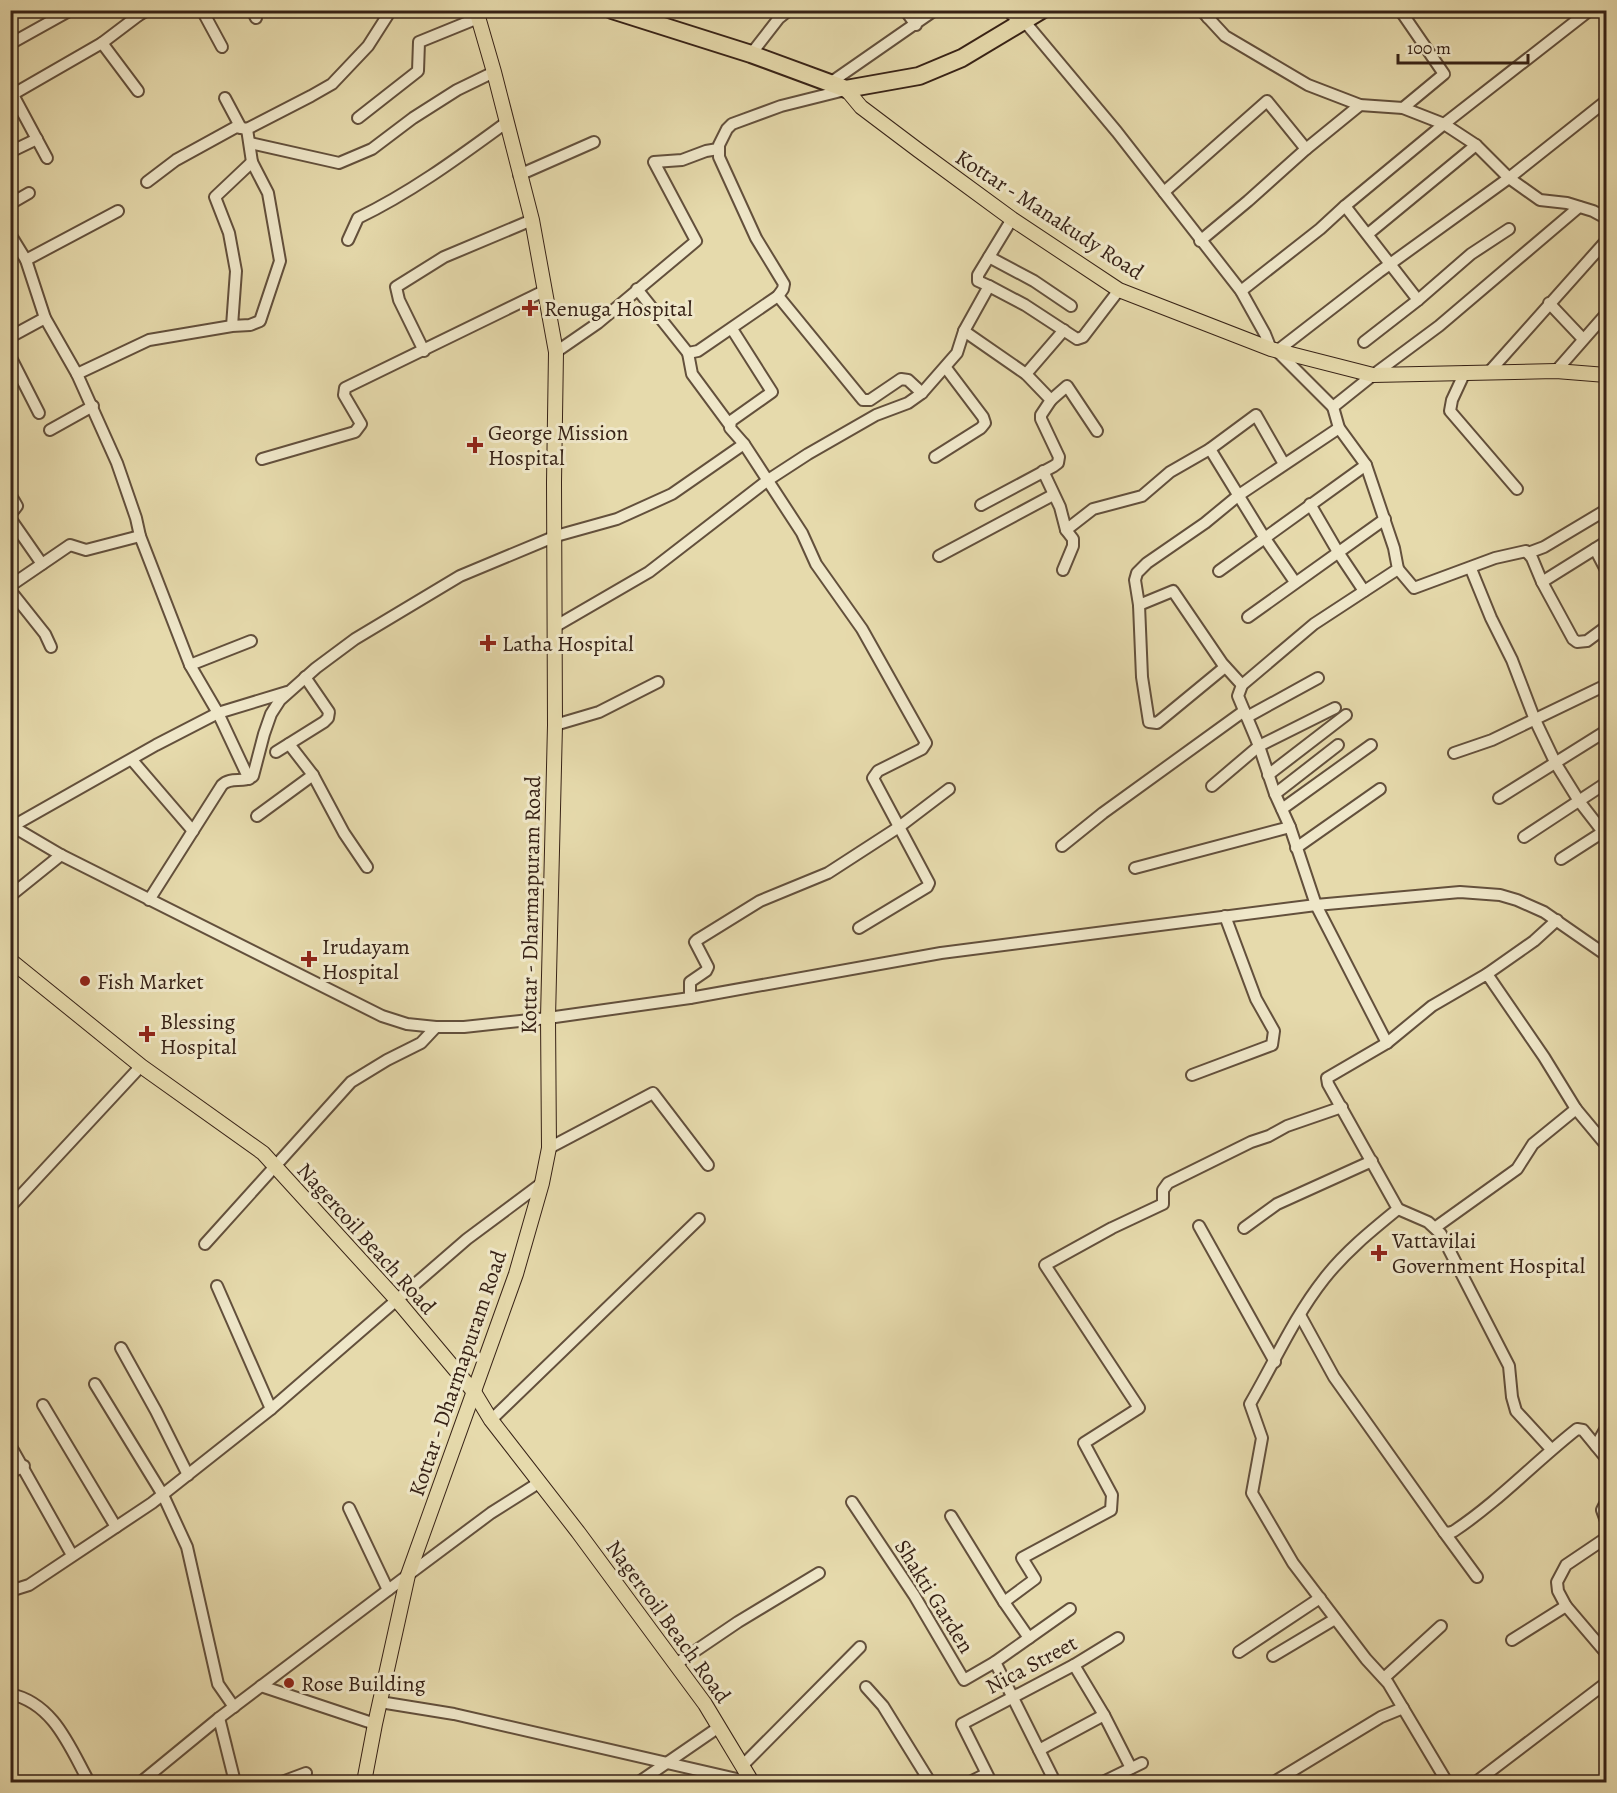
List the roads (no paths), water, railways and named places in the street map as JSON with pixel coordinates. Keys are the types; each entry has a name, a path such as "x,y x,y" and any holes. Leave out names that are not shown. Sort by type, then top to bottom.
{"highway":[{"path":"612,10 644,14 838,86 919,76 962,58 1042,10"}],"main road":[{"name":"Kottar - Dharmapuram Road","path":"364,1782 408,1575 516,1274 542,1183 549,1148 548,1018 556,626 556,352 532,220 477,14"},
{"name":"Kottar - Manakudy Road","path":"838,86 861,106 1012,219 1119,290 1274,350 1373,375 1490,371 1556,371 1606,375"},
{"name":"Nagercoil Beach Road","path":"10,960 141,1065 263,1154 396,1299 474,1392 491,1420 676,1664 705,1704 751,1782"}],"street":[{"path":"10,44 70,10"},
{"path":"120,10 144,13"},
{"path":"202,10 222,47"},
{"path":"147,182 176,160 236,127 244,128 332,84 368,46 391,10"},
{"path":"751,54 779,18 789,10"},
{"path":"905,10 916,25"},
{"path":"688,352 698,351 732,329 778,296 784,284 756,238 718,157 718,149 727,129 735,122 838,86 935,10"},
{"path":"1008,10 1011,15 1024,22 1117,132 1164,192 1241,291 1274,350 1334,407 1339,428 1366,465 1394,548 1398,569 1414,588 1471,569 1495,558 1523,551 1528,553 1544,547 1606,510"},
{"path":"1218,10 1204,14 1225,36 1298,80 1360,105 1403,108 1444,124 1476,146 1509,178 1540,200 1567,203 1606,218"},
{"path":"1400,10 1444,74 1403,108"},
{"path":"1241,291 1320,229 1444,124 1590,10"},
{"path":"47,158 11,94 102,43 144,13"},
{"path":"358,118 418,70 419,42 477,14"},
{"path":"102,43 138,91"},
{"path":"250,143 339,163 372,148 457,90 494,72"},
{"path":"77,374 149,340 250,325 260,321 280,261 268,193 252,162 250,143 244,128 225,98"},
{"path":"1164,192 1267,100 1305,149"},
{"path":"1274,350 1509,178 1606,101"},
{"path":"1200,241 1305,149 1360,105"},
{"path":"348,240 358,218 394,200 451,163 507,122"},
{"path":"10,152 37,139"},
{"path":"519,175 594,142"},
{"path":"1368,234 1476,146"},
{"path":"556,352 598,323 696,241 654,162 682,160 718,149"},
{"path":"232,326 236,271 229,232 215,196 252,162"},
{"path":"10,204 29,193"},
{"path":"1345,206 1418,300"},
{"path":"1334,407 1439,326 1579,207"},
{"path":"26,260 118,211"},
{"path":"1012,219 977,277 980,283 1025,305 1077,339 1083,337 1119,290"},
{"path":"424,351 399,300 396,287 444,257 532,220"},
{"path":"1365,342 1418,300 1470,254 1509,229"},
{"path":"10,234 26,260 45,318 93,406 117,463 140,536 190,665 218,713 249,779"},
{"path":"1490,371 1606,241"},
{"path":"989,257 1071,306"},
{"path":"556,626 649,573 768,480 818,448 876,415 908,403 922,393 957,353 963,331 989,286"},
{"path":"637,290 688,352 692,374 744,444 802,532 816,564 862,629 926,743 922,749 878,771 874,781 929,883 927,887 859,928"},
{"path":"262,459 358,430 361,424 344,395 345,388 544,291"},
{"path":"778,296 863,400 870,400 901,379 908,380 922,393"},
{"path":"1549,303 1583,339"},
{"path":"1556,371 1606,314"},
{"path":"10,337 45,318"},
{"path":"729,424 772,392 732,329"},
{"path":"1026,374 1064,330"},
{"path":"963,331 1026,374 1051,400"},
{"path":"10,356 39,413"},
{"path":"935,457 981,428 985,423 984,417 946,368"},
{"path":"1465,372 1452,400 1450,411 1517,489"},
{"path":"981,505 1058,463 1059,460 1041,415 1051,400 1066,386 1097,430"},
{"path":"50,430 93,406"},
{"path":"1066,530 1093,509 1142,496 1170,472 1210,449 1256,415 1284,465"},
{"path":"1225,667 1157,723 1151,723 1148,720 1142,677 1139,605 1135,580 1137,573 1239,495 1339,428"},
{"path":"149,900 226,781 249,779 254,776 271,714 280,700 305,677 355,639 460,576 556,536 617,519 672,494 744,444"},
{"path":"1210,449 1264,537 1295,582"},
{"path":"1219,571 1366,465"},
{"path":"1043,471 1060,507 1066,530 1073,538 1073,546 1063,570"},
{"path":"10,494 17,506 10,517 42,564"},
{"path":"939,556 1053,495"},
{"path":"1310,504 1364,591"},
{"path":"1248,617 1385,519"},
{"path":"51,647 45,634 10,588 70,545 86,550 140,536"},
{"path":"1542,582 1606,542"},
{"path":"1595,549 1606,570"},
{"path":"1528,553 1571,636 1577,642 1587,641 1606,627"},
{"path":"1388,1043 1316,905 1290,827 1268,775 1260,746 1238,696 1242,684 1314,624 1398,569"},
{"path":"1471,569 1556,764 1579,801 1603,832 1561,859"},
{"path":"1139,605 1173,591 1225,667 1242,684"},
{"path":"190,665 251,641"},
{"path":"276,752 324,722 330,714 305,677"},
{"path":"1062,846 1103,813 1246,714 1318,678"},
{"path":"555,725 599,712 658,682"},
{"path":"1454,753 1492,740 1606,685"},
{"path":"12,826 218,713 290,691"},
{"path":"1212,786 1260,746 1335,708"},
{"path":"1268,775 1346,715"},
{"path":"1498,798 1606,731"},
{"path":"289,744 313,775 344,833 367,867"},
{"path":"1275,794 1338,745"},
{"path":"1282,809 1371,745"},
{"path":"132,760 194,831"},
{"path":"257,816 313,775"},
{"path":"1524,837 1606,783"},
{"path":"690,998 690,982 707,969 695,946 697,940 760,901 828,873 899,826 949,789"},
{"path":"1296,848 1380,789"},
{"path":"12,826 61,855 382,1016 407,1024 436,1027 464,1027 548,1018 690,998 941,953 1316,905 1436,894 1479,893 1500,895 1517,900 1557,920 1606,955"},
{"path":"1135,868 1290,827"},
{"path":"10,896 61,855"},
{"path":"1192,1075 1272,1045 1274,1031 1256,999 1225,916"},
{"path":"1551,1449 1516,1411 1512,1397 1509,1366 1443,1238 1436,1227 1398,1209 1328,1084 1327,1078 1388,1043 1432,1006 1487,974 1534,941 1557,920"},
{"path":"1487,974 1544,1057 1576,1109 1606,1145"},
{"path":"205,1244 351,1082 421,1043 436,1027"},
{"path":"10,1208 141,1065"},
{"path":"549,1148 653,1093 708,1165"},
{"path":"1004,1602 1035,1579 1022,1558 1111,1510 1112,1495 1084,1443 1139,1408 1045,1265 1112,1228 1162,1204 1163,1190 1168,1183 1287,1126 1342,1107"},
{"path":"1436,1227 1517,1169 1533,1144 1576,1109"},
{"path":"1244,1228 1277,1204 1372,1161"},
{"path":"10,1591 29,1584 163,1495 271,1409 467,1239 542,1183"},
{"path":"1398,1209 1358,1242 1324,1280 1300,1315 1250,1404 1262,1438 1252,1493 1293,1563 1366,1659 1384,1678 1447,1782"},
{"path":"491,1420 699,1219"},
{"path":"1199,1226 1275,1362"},
{"path":"217,1286 271,1409"},
{"path":"1300,1315 1334,1377 1477,1576"},
{"path":"121,1348 188,1475"},
{"path":"95,1384 163,1495 187,1547 218,1684 234,1707"},
{"path":"43,1405 116,1527"},
{"path":"1444,1532 1454,1531 1499,1498 1551,1449 1580,1428 1606,1458"},
{"path":"1596,1446 1606,1428"},
{"path":"10,1445 24,1466 72,1555"},
{"path":"10,1473 24,1466"},
{"path":"141,1782 219,1718 490,1512 540,1482"},
{"name":"Shakti Garden","path":"852,1502 914,1595 964,1680 995,1662"},
{"path":"1606,1502 1602,1510 1606,1521"},
{"path":"350,1508 388,1590"},
{"path":"951,1516 1029,1638"},
{"path":"1606,1538 1566,1565 1557,1582 1558,1591 1566,1606 1606,1653"},
{"path":"676,1664 738,1622 819,1573"},
{"path":"1239,1652 1320,1598"},
{"path":"1512,1640 1566,1606"},
{"path":"1055,1782 995,1662 1070,1609"},
{"path":"1273,1656 1335,1619"},
{"path":"1384,1678 1441,1626"},
{"name":"Nica Street","path":"988,1778 962,1724 1074,1665 1118,1638"},
{"path":"742,1766 860,1647"},
{"path":"1074,1665 1104,1715 1131,1768"},
{"path":"1476,1782 1487,1778 1606,1683"},
{"path":"261,1686 375,1724"},
{"path":"866,1687 883,1706 930,1782"},
{"path":"10,1694 36,1703 45,1711 57,1725 89,1782"},
{"path":"380,1702 454,1714 751,1782"},
{"path":"1274,1782 1381,1717 1403,1708"},
{"path":"1039,1750 1104,1715"},
{"path":"219,1718 235,1782"},
{"path":"639,1782 719,1727"},
{"path":"1103,1782 1142,1763"},
{"path":"282,1782 306,1773"},
{"path":"970,1782 988,1778"}],"place":[{"name":"Renuga Hospital","path":"530,308"},
{"name":"George Mission Hospital","path":"475,445"},
{"name":"Latha Hospital","path":"488,643"},
{"name":"Irudayam Hospital","path":"309,959"},
{"name":"Fish Market","path":"85,981"},
{"name":"Blessing Hospital","path":"147,1034"},
{"name":"Vattavilai Government Hospital","path":"1379,1253"},
{"name":"Rose Building","path":"289,1683"}]}
